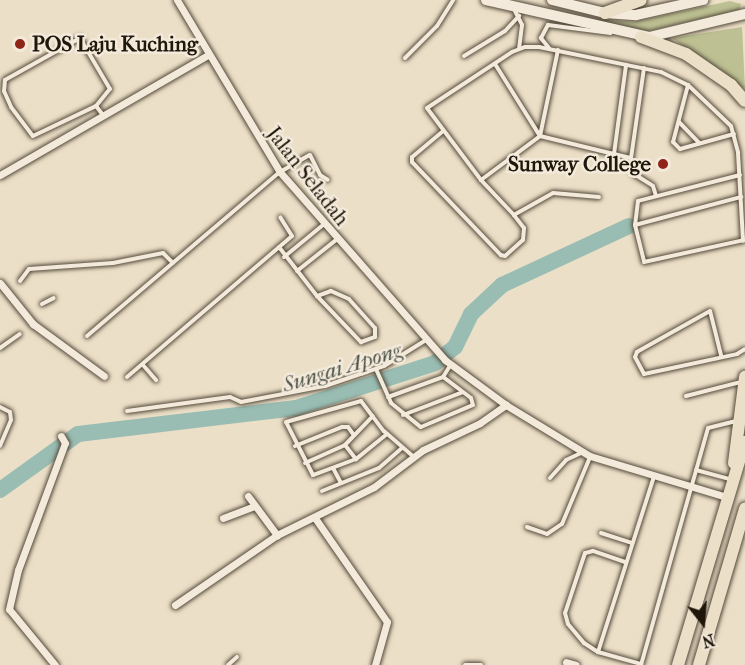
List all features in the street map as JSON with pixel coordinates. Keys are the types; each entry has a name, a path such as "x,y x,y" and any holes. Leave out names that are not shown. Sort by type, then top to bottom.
{"highway":[{"path":"605,13 641,0"},
{"path":"641,37 686,54 731,85 745,101"},
{"path":"733,474 737,421 745,377"},
{"path":"678,665 733,474 745,442"},
{"path":"699,665 745,509"}],"main road":[{"path":"486,0 516,12 641,37 745,14"},
{"path":"552,0 605,13 648,14 703,0"}],"street":[{"name":"Jalan Seladah","path":"177,0 280,172 336,240 439,354 506,405 587,454 654,477 727,497"},
{"path":"0,175 208,55"},
{"path":"0,283 33,324 104,376"},
{"path":"176,605 277,535 374,487 413,456 480,423 506,405"},
{"path":"55,665 9,609 18,570 63,440"},
{"path":"248,496 277,535"},
{"path":"224,518 254,506"},
{"path":"315,518 387,622 375,665"},
{"path":"566,662 576,665"}],"lane":[{"path":"405,58 438,26 453,0"},
{"path":"516,12 519,48"},
{"path":"464,56 505,30 516,12"},
{"path":"551,49 541,38 544,29 553,24 589,33 620,32"},
{"path":"80,38 110,89 96,106 33,136 11,106 4,91 5,80 80,38"},
{"path":"442,132 412,158 412,162 501,255 505,256 523,240 524,228 442,132 427,108 519,48 558,50 671,75 688,85 720,112 734,134 740,175 744,240 644,262 635,225 638,201 740,175"},
{"path":"481,180 540,136 558,50"},
{"path":"495,64 540,136 631,158"},
{"path":"614,154 626,64"},
{"path":"644,68 631,158 634,174 653,186 656,196"},
{"path":"688,85 673,142 680,149 734,134"},
{"path":"96,106 104,116"},
{"path":"679,122 699,143"},
{"path":"87,336 280,172 310,155 320,175 328,180"},
{"path":"514,215 553,193 599,197"},
{"path":"635,225 741,197"},
{"path":"127,377 293,234 280,217"},
{"path":"284,257 323,225"},
{"path":"297,272 336,240"},
{"path":"279,247 284,257 317,296 361,342 375,337 371,323 349,299 331,291 317,296"},
{"path":"20,281 29,269 113,263 164,253 173,263"},
{"path":"42,304 54,298"},
{"path":"721,355 710,311 637,352 635,357 644,374 721,355 745,349"},
{"path":"0,348 20,334"},
{"path":"127,411 230,397 241,402 325,386 376,370 426,340"},
{"path":"443,378 448,362"},
{"path":"143,365 156,380"},
{"path":"376,370 388,397 417,427 424,427 471,407 474,402 443,378"},
{"path":"388,397 443,378"},
{"path":"686,396 744,382"},
{"path":"403,415 463,392"},
{"path":"387,434 356,459 313,475 295,446 286,422 361,401 387,434 413,456"},
{"path":"0,407 10,412 11,420 0,446"},
{"path":"305,463 345,445 353,434 373,416"},
{"path":"625,562 594,551 581,557 565,613 573,631 598,652 641,665 708,428 737,421"},
{"path":"295,446 342,427 348,427 353,434"},
{"path":"345,445 356,459"},
{"path":"321,491 379,468 402,448"},
{"path":"550,478 566,460 587,454"},
{"path":"527,527 547,534 561,524 587,454"},
{"path":"333,468 341,483"},
{"path":"696,470 733,474"},
{"path":"598,652 654,477"},
{"path":"602,533 632,543"},
{"path":"228,665 237,657"},
{"path":"465,665 481,665"}],"green space":[{"path":"730,1 741,4 739,10 644,32 590,19 633,22"},
{"path":"742,27 745,89 672,38"}],"waterway":[{"name":"Sungai Apong","path":"0,490 78,434 296,408 435,363 455,347 471,314 502,285 629,226"}],"place":[{"name":"POS Laju Kuching","path":"20,44"},
{"name":"Sunway College","path":"663,164"}]}
